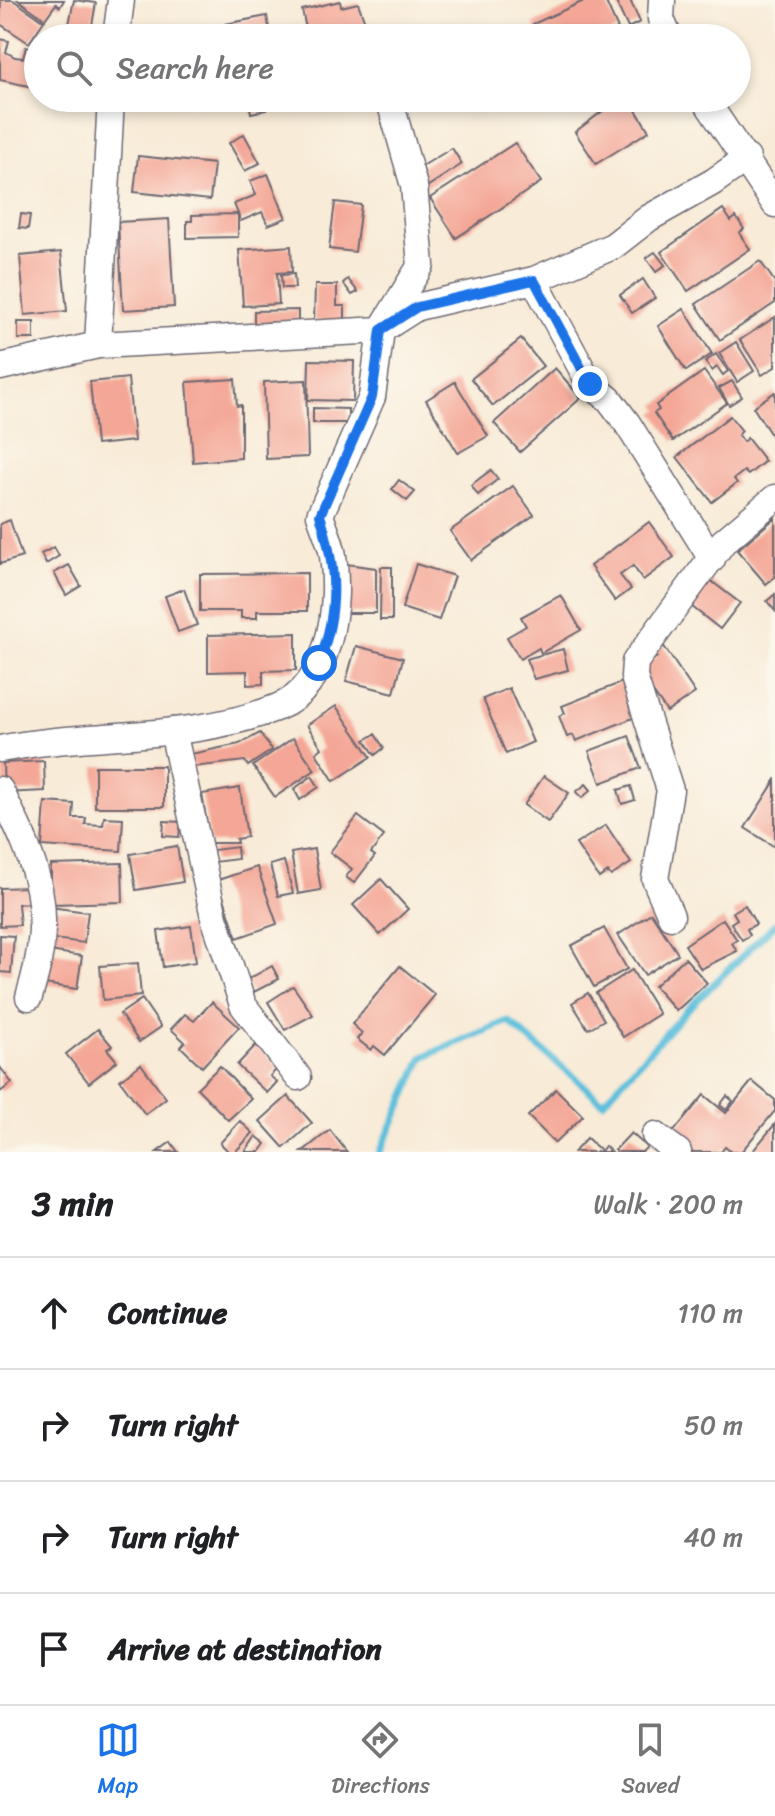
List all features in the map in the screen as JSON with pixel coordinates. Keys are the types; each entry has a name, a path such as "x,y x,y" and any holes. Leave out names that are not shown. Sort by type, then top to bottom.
{"street":[{"path":"118,24 121,0"},
{"path":"642,0 664,19"},
{"path":"98,345 110,112"},
{"path":"0,749 94,735 173,731 280,706 308,682 319,663 333,624 333,555 320,515 372,397 381,330 421,265 414,186 393,112"},
{"path":"714,112 775,204"},
{"path":"0,367 98,345 381,330 417,307 534,280 613,246 649,218 713,182 747,158"},
{"path":"534,280 590,384 609,399 627,423 712,559"},
{"path":"671,916 655,879 670,790 634,671 635,662 723,542 775,498"},
{"path":"173,731 214,917 243,1005 298,1077"},
{"path":"0,790 23,835 43,891 40,963 29,997"},
{"path":"655,1135 678,1152"}],"building":[{"path":"1,0 13,0 44,21 42,24 24,24 24,40 0,24"},
{"path":"18,0 64,0 60,7 56,4 45,19"},
{"path":"74,0 96,3 92,24 69,24"},
{"path":"586,0 605,0 616,24 533,24"},
{"path":"615,0 630,0 640,22 626,24"},
{"path":"340,1 341,7 358,3 366,24 305,24 302,10"},
{"path":"267,16 268,24 225,24"},
{"path":"0,39 9,41 6,52 15,57 23,58 24,54 24,85 0,80"},
{"path":"601,112 637,112 649,131 596,164 575,132"},
{"path":"244,134 260,163 245,171 229,143"},
{"path":"515,143 541,182 456,238 430,198"},
{"path":"452,148 462,164 422,190 411,173"},
{"path":"138,156 214,164 210,200 134,192"},
{"path":"268,174 286,218 268,225 262,212 241,221 234,204 256,195 250,181"},
{"path":"335,202 361,205 355,252 329,249"},
{"path":"723,209 731,221 736,217 744,229 739,233 750,249 688,291 661,252"},
{"path":"21,214 30,215 28,229 19,228"},
{"path":"238,214 238,237 187,238 187,221 192,221 192,215"},
{"path":"169,219 174,307 123,310 118,222"},
{"path":"291,246 292,272 277,273 279,304 243,306 239,250"},
{"path":"61,252 67,311 25,315 20,256"},
{"path":"655,252 665,265 656,272 646,258"},
{"path":"760,261 775,282 775,303 720,340 696,304"},
{"path":"294,274 295,288 282,288 281,275"},
{"path":"348,279 358,292 352,295 343,283"},
{"path":"643,279 655,298 632,313 620,295"},
{"path":"315,285 337,285 337,306 345,306 345,321 314,321"},
{"path":"684,309 712,354 686,371 658,326"},
{"path":"298,310 298,322 254,323 254,311"},
{"path":"775,317 775,367 762,375 740,340"},
{"path":"18,322 34,322 34,339 18,339"},
{"path":"521,339 543,366 493,406 471,379"},
{"path":"736,342 754,371 737,382 719,353"},
{"path":"716,354 728,371 723,375 717,367 712,371 705,362"},
{"path":"309,360 354,361 353,401 308,400"},
{"path":"555,368 581,398 520,452 494,423"},
{"path":"704,371 727,403 673,441 654,413 659,410 656,405"},
{"path":"128,378 134,441 96,445 90,382"},
{"path":"235,379 237,406 241,405 241,458 193,462 187,382"},
{"path":"306,380 308,457 266,459 264,382"},
{"path":"732,381 742,397 729,405 719,388"},
{"path":"455,382 488,436 458,453 426,400"},
{"path":"775,392 775,441 753,407"},
{"path":"313,408 348,409 348,423 313,423"},
{"path":"730,416 742,431 738,435 743,442 747,438 765,461 748,475 744,471 734,479 737,483 712,502 677,457"},
{"path":"491,470 498,479 478,495 471,485"},
{"path":"399,480 415,492 407,501 392,489"},
{"path":"513,486 534,515 471,560 450,531"},
{"path":"775,518 775,577 766,584 737,550"},
{"path":"10,520 22,557 0,564 0,524"},
{"path":"649,522 674,557 643,580 633,566 620,575 631,589 615,601 590,566"},
{"path":"54,547 59,556 46,564 41,554"},
{"path":"346,564 376,568 376,613 347,613"},
{"path":"416,564 454,576 439,620 402,608"},
{"path":"69,565 81,586 66,595 54,573"},
{"path":"381,567 392,567 392,620 380,620"},
{"path":"307,573 307,611 257,611 257,618 241,618 241,611 200,611 200,574"},
{"path":"706,577 740,603 720,629 686,602"},
{"path":"184,589 197,625 178,632 165,596"},
{"path":"775,594 775,611 767,601"},
{"path":"561,595 581,630 541,653 539,648 520,659 507,637 526,626 521,617"},
{"path":"296,633 296,670 263,671 263,684 247,685 247,671 208,672 208,635"},
{"path":"659,639 695,693 667,712 638,670 657,657 649,645"},
{"path":"356,646 403,658 394,693 346,681"},
{"path":"563,649 568,670 534,679 526,659"},
{"path":"625,681 638,716 576,741 573,735 567,737 559,716 565,713 562,706"},
{"path":"509,688 533,742 506,754 483,699"},
{"path":"336,706 371,757 334,781 316,753 322,748 307,725"},
{"path":"260,733 272,750 248,766 245,761 193,767 191,754 239,744"},
{"path":"375,734 384,748 375,755 365,740"},
{"path":"629,736 641,768 601,783 589,751"},
{"path":"293,738 315,770 275,797 253,766"},
{"path":"44,761 45,791 4,793 3,763"},
{"path":"95,766 164,766 164,807 95,807"},
{"path":"312,776 319,787 300,800 294,789"},
{"path":"544,776 569,793 548,822 524,805"},
{"path":"775,781 775,847 745,828"},
{"path":"586,784 591,790 582,798 576,792"},
{"path":"631,786 635,800 622,804 618,790"},
{"path":"240,788 247,837 236,839 237,843 210,843 202,794"},
{"path":"45,802 74,804 73,818 86,818 85,824 103,825 104,817 123,818 121,851 42,846"},
{"path":"358,816 384,836 371,853 375,856 354,883 346,877 352,869 330,852"},
{"path":"164,821 181,822 179,837 163,836"},
{"path":"606,825 631,863 611,876 608,872 599,878 576,844"},
{"path":"177,846 183,882 136,890 130,854"},
{"path":"237,847 238,859 214,862 213,850"},
{"path":"314,849 321,890 298,894 291,853"},
{"path":"284,861 293,893 278,896 270,865"},
{"path":"122,863 123,902 51,904 51,865"},
{"path":"257,867 277,924 237,938 218,880"},
{"path":"381,879 408,909 380,935 353,905"},
{"path":"29,887 29,903 18,904 20,925 0,926 0,888"},
{"path":"745,905 756,924 747,929 750,935 742,940 731,923 737,919 733,912"},
{"path":"49,907 88,912 84,943 46,938"},
{"path":"651,913 678,954 645,975 618,935"},
{"path":"723,919 737,940 732,943 737,951 701,969 685,945"},
{"path":"191,926 196,962 163,967 158,931"},
{"path":"604,928 627,969 594,987 571,946"},
{"path":"0,935 14,936 11,973 0,972"},
{"path":"49,951 82,956 77,989 44,984"},
{"path":"685,958 707,983 676,1011 654,986"},
{"path":"138,963 141,996 103,1000 100,966"},
{"path":"272,966 279,979 252,993 245,981"},
{"path":"400,966 435,995 385,1055 374,1046 371,1050 357,1039 362,1033 352,1024"},
{"path":"632,970 659,1014 623,1037 596,993"},
{"path":"293,986 313,1015 285,1030 268,1002"},
{"path":"588,993 604,1020 588,1029 572,1003"},
{"path":"142,999 161,1027 139,1042 120,1014"},
{"path":"212,1002 239,1027 202,1067 181,1047 185,1042 171,1029 185,1014 194,1021"},
{"path":"98,1029 112,1046 107,1049 117,1061 89,1083 66,1054"},
{"path":"256,1045 279,1067 270,1076 277,1082 267,1093 237,1065"},
{"path":"141,1064 166,1098 145,1114 120,1080"},
{"path":"220,1066 251,1099 228,1120 197,1088"},
{"path":"0,1067 12,1083 0,1092"},
{"path":"752,1081 775,1100 775,1111 741,1152 731,1152 725,1147 721,1152 690,1152 670,1136 704,1095 726,1113"},
{"path":"556,1089 583,1116 555,1143 528,1116"},
{"path":"288,1096 312,1123 284,1148 260,1121"},
{"path":"727,1096 733,1101 726,1110 720,1105"},
{"path":"240,1121 253,1133 235,1152 229,1152 220,1143"},
{"path":"775,1124 775,1152 752,1152"},
{"path":"330,1130 347,1152 302,1152"},
{"path":"631,1133 647,1147 642,1152 617,1152 615,1150"},
{"path":"256,1136 266,1144 260,1152 245,1152"},
{"path":"587,1138 601,1151 605,1146 611,1152 574,1152"},
{"path":"171,1142 178,1152 157,1152"}],"waterway":[{"path":"380,1152 423,1057 508,1021 603,1102 687,1010 775,924"}],"route":[{"path":"319,663 333,624 333,555 320,515 372,397 381,330 417,307 452,296 534,280 590,384"}]}
